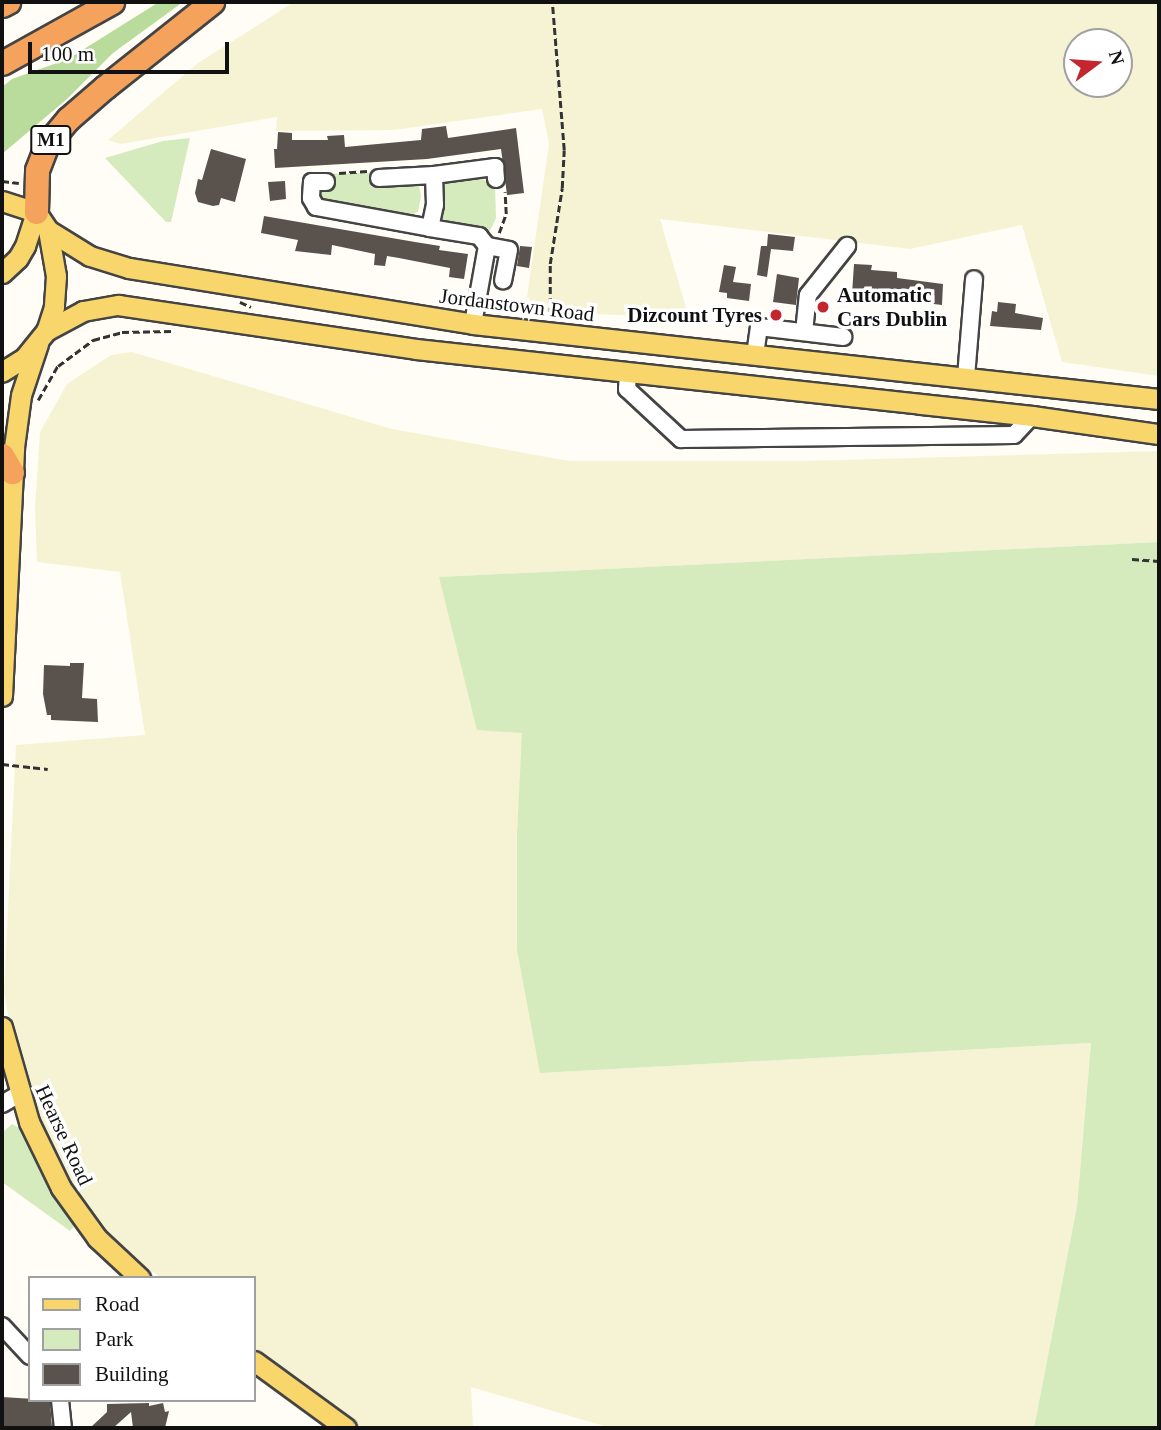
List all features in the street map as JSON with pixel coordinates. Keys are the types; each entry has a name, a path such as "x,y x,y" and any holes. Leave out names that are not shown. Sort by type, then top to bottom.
{"highway":[{"path":"2,5 8,2"},
{"path":"2,63 112,2"},
{"name":"M1","path":"42,221 36,187 37,170 47,144 68,119 171,32 212,2"}],"main road":[{"name":"Jordanstown Road","path":"2,201 42,221 90,257 129,268 473,324 1159,399"},
{"name":"M1","path":"2,272 11,266 42,221"},
{"path":"2,696 9,458 21,395 54,307 56,276 42,221"},
{"path":"2,372 42,338 83,310 118,305 416,349 1032,416 1159,434"},
{"path":"2,410 9,458"},
{"name":"Hearse Road","path":"2,1027 6,1099 72,1206 97,1238 138,1276"},
{"path":"256,1363 346,1428"}],"street":[{"path":"379,178 434,175 495,167 496,179"},
{"path":"430,228 435,205 434,175"},
{"path":"326,182 312,183 311,198 316,208 479,236 487,246 509,250 503,280"},
{"path":"473,324 487,246"},
{"path":"804,332 808,295 847,246"},
{"path":"966,377 974,279"},
{"path":"755,355 759,327 842,337"},
{"path":"628,374 627,389 681,439 1014,435 1032,416"},
{"path":"2,1326 28,1352"},
{"path":"60,1402 63,1428"}],"path":[{"path":"548,333 550,264 565,150 552,2"},
{"path":"326,182 326,174 378,170 379,178"},
{"path":"487,246 496,238 506,214 503,178 496,179"},
{"path":"2,181 36,187"},
{"path":"242,296 240,304 251,307 250,313"},
{"path":"36,403 58,366 93,340 122,332 183,332"},
{"path":"1132,559 1159,561"},
{"path":"2,764 48,769"}],"shaded area":[{"path":"294,2 1159,2 1159,376 1062,362 1022,225 910,249 660,219 689,318 525,311 549,144 542,109 394,130 276,131 277,117 121,144 108,140 198,63"},
{"path":"132,352 392,429 569,461 808,461 1159,451 1159,542 439,577 523,733 517,833 517,950 541,1073 1091,1043 1077,1206 1034,1428 611,1428 471,1387 473,1428 362,1428 256,1348 256,1276 158,1276 113,1242 76,1199 21,1084 4,992 16,745 145,735 120,572 37,562 35,509 40,432 67,384 111,355"}],"green space":[{"path":"159,2 183,2 113,53 67,99 2,154 2,87 12,79 68,59"},
{"path":"190,138 171,222 166,222 105,158 163,141"},
{"path":"370,173 371,187 409,183 419,186 421,196 418,212 405,217 318,202 321,174"},
{"path":"477,176 495,186 496,218 489,233 440,218 440,181"},
{"path":"1159,542 1159,1428 1034,1428 1077,1206 1091,1043 540,1073 517,950 517,833 522,733 477,730 439,577"},
{"path":"12,1124 24,1131 75,1225 70,1231 2,1182 2,1133"}],"building":[{"path":"446,126 448,138 516,128 524,193 507,195 501,149 427,159 275,168 274,149 277,149 278,132 292,133 292,140 328,140 327,136 344,135 345,147 421,140 422,129"},
{"path":"211,149 246,159 235,202 221,198 219,205 213,206 198,202 195,193 198,179 202,180"},
{"path":"285,181 286,199 270,201 268,182"},
{"path":"264,216 440,246 439,250 468,254 464,279 449,277 450,268 387,256 385,266 374,265 375,254 332,245 331,255 295,251 298,240 261,233"},
{"path":"768,234 795,237 793,251 771,249 767,277 757,275 761,246 767,246"},
{"path":"520,246 532,247 529,268 517,266"},
{"path":"854,264 872,265 871,270 897,272 897,278 943,284 942,305 852,294"},
{"path":"724,265 736,267 733,282 751,284 749,301 727,298 727,293 719,292"},
{"path":"777,274 799,278 796,305 773,302"},
{"path":"998,302 1016,304 1015,313 1043,318 1041,330 990,326 992,311 997,312"},
{"path":"70,663 84,663 82,698 97,699 98,722 51,720 51,715 47,715 43,694 44,665 70,666"},
{"path":"2,1397 28,1399 28,1402 50,1402 52,1428 2,1428"},
{"path":"149,1403 149,1406 163,1403 165,1412 169,1411 165,1428 133,1428 131,1412 113,1428 90,1428 107,1412 107,1404"}],"place":[{"name":"Automatic Cars Dublin","path":"823,307"},
{"name":"Dizcount Tyres","path":"776,315"}]}
